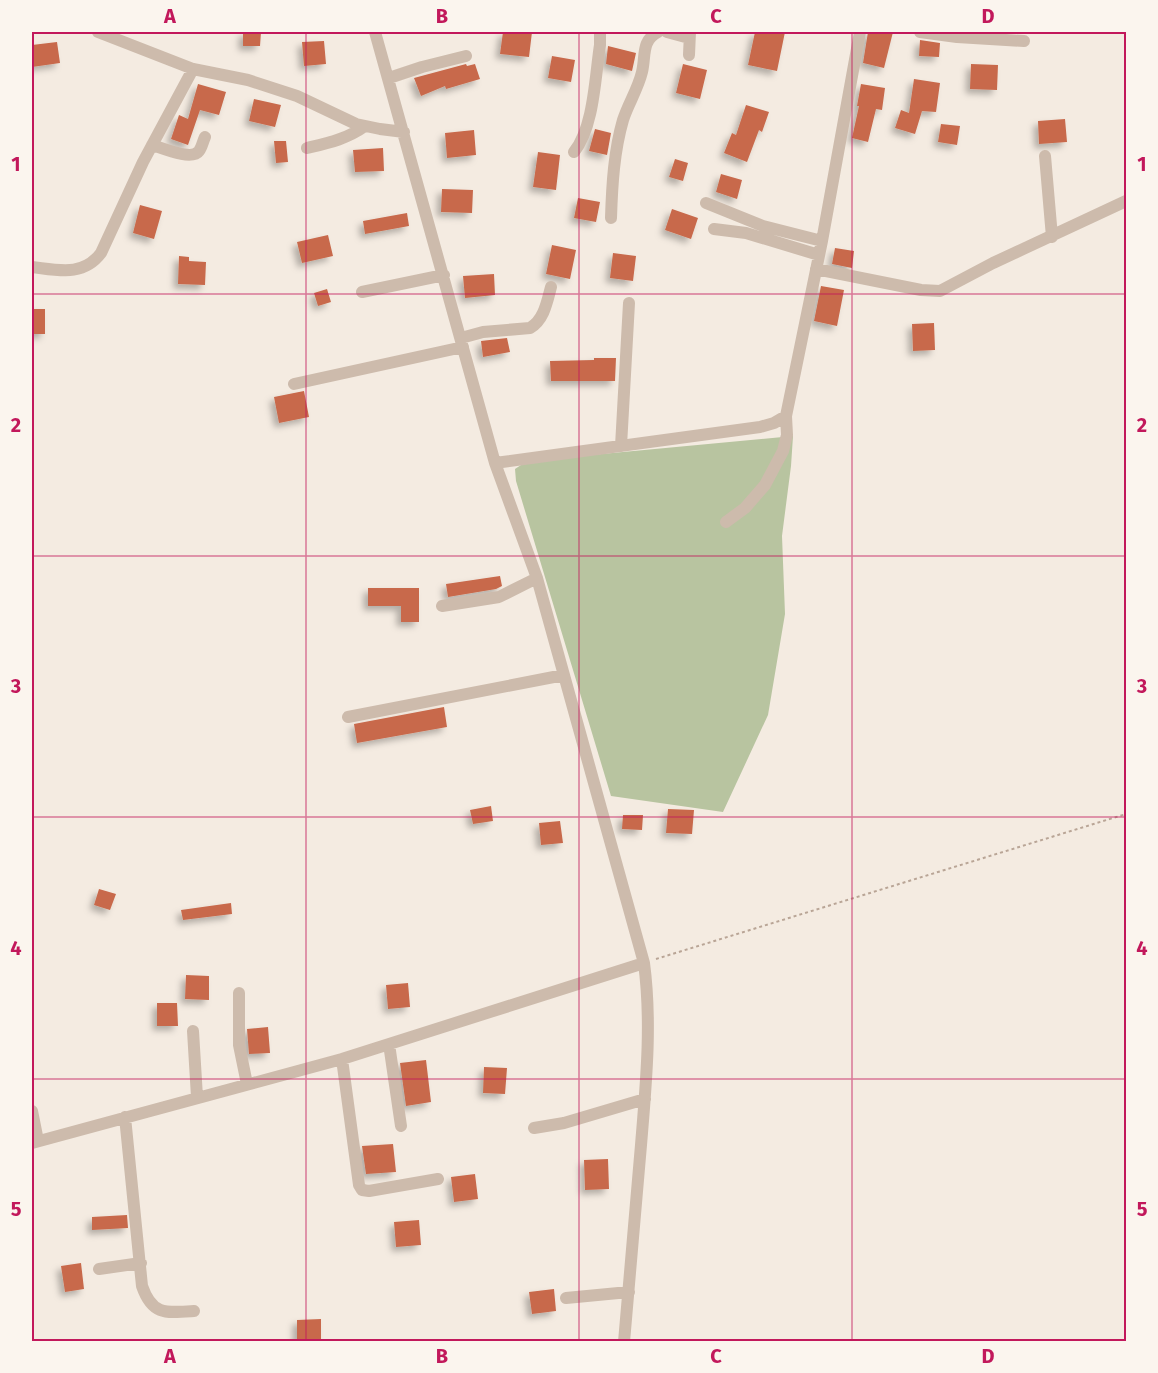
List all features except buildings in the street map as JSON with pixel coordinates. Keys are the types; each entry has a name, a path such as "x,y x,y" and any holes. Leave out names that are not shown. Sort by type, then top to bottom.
{"street":[{"path":"98,32 193,69 248,80 297,96 364,126 404,132"},
{"path":"375,32 495,463 537,578 644,963 649,1026 624,1341"},
{"path":"574,152 581,143 588,125 600,32"},
{"path":"611,218 613,175 623,121 642,72 645,44 651,36 658,32"},
{"path":"667,32 689,35 689,55"},
{"path":"726,522 745,508 765,485 783,451 787,435 786,416 822,241 860,32"},
{"path":"920,32 992,35 1024,41"},
{"path":"389,78 466,56"},
{"path":"32,267 68,270 83,268 94,262 101,253 152,145 193,69"},
{"path":"307,148 341,140 364,126"},
{"path":"152,145 194,155 199,152 205,137"},
{"path":"1045,156 1052,237"},
{"path":"816,269 921,290 940,291 993,263 1126,201"},
{"path":"706,203 763,226 822,241"},
{"path":"714,229 746,233 819,255"},
{"path":"362,292 444,275"},
{"path":"294,384 462,342 483,332 530,328 537,325 542,316 551,287"},
{"path":"621,446 629,303"},
{"path":"495,463 760,427 786,416"},
{"path":"442,606 499,597 537,578"},
{"path":"348,717 564,675"},
{"path":"32,1111 35,1142 342,1059 644,963"},
{"path":"239,993 239,1045 247,1084"},
{"path":"193,1031 197,1097"},
{"path":"389,1044 401,1126"},
{"path":"342,1059 359,1185 362,1190 369,1191 438,1179"},
{"path":"534,1128 564,1124 645,1099"},
{"path":"124,1117 142,1286 147,1301 155,1309 176,1312 194,1311"},
{"path":"99,1269 141,1263"},
{"path":"566,1298 629,1293"}],"path":[{"path":"644,963 1126,814"}],"green space":[{"path":"793,436 782,536 785,614 768,715 723,812 611,796 516,481 515,469 527,461"}]}
